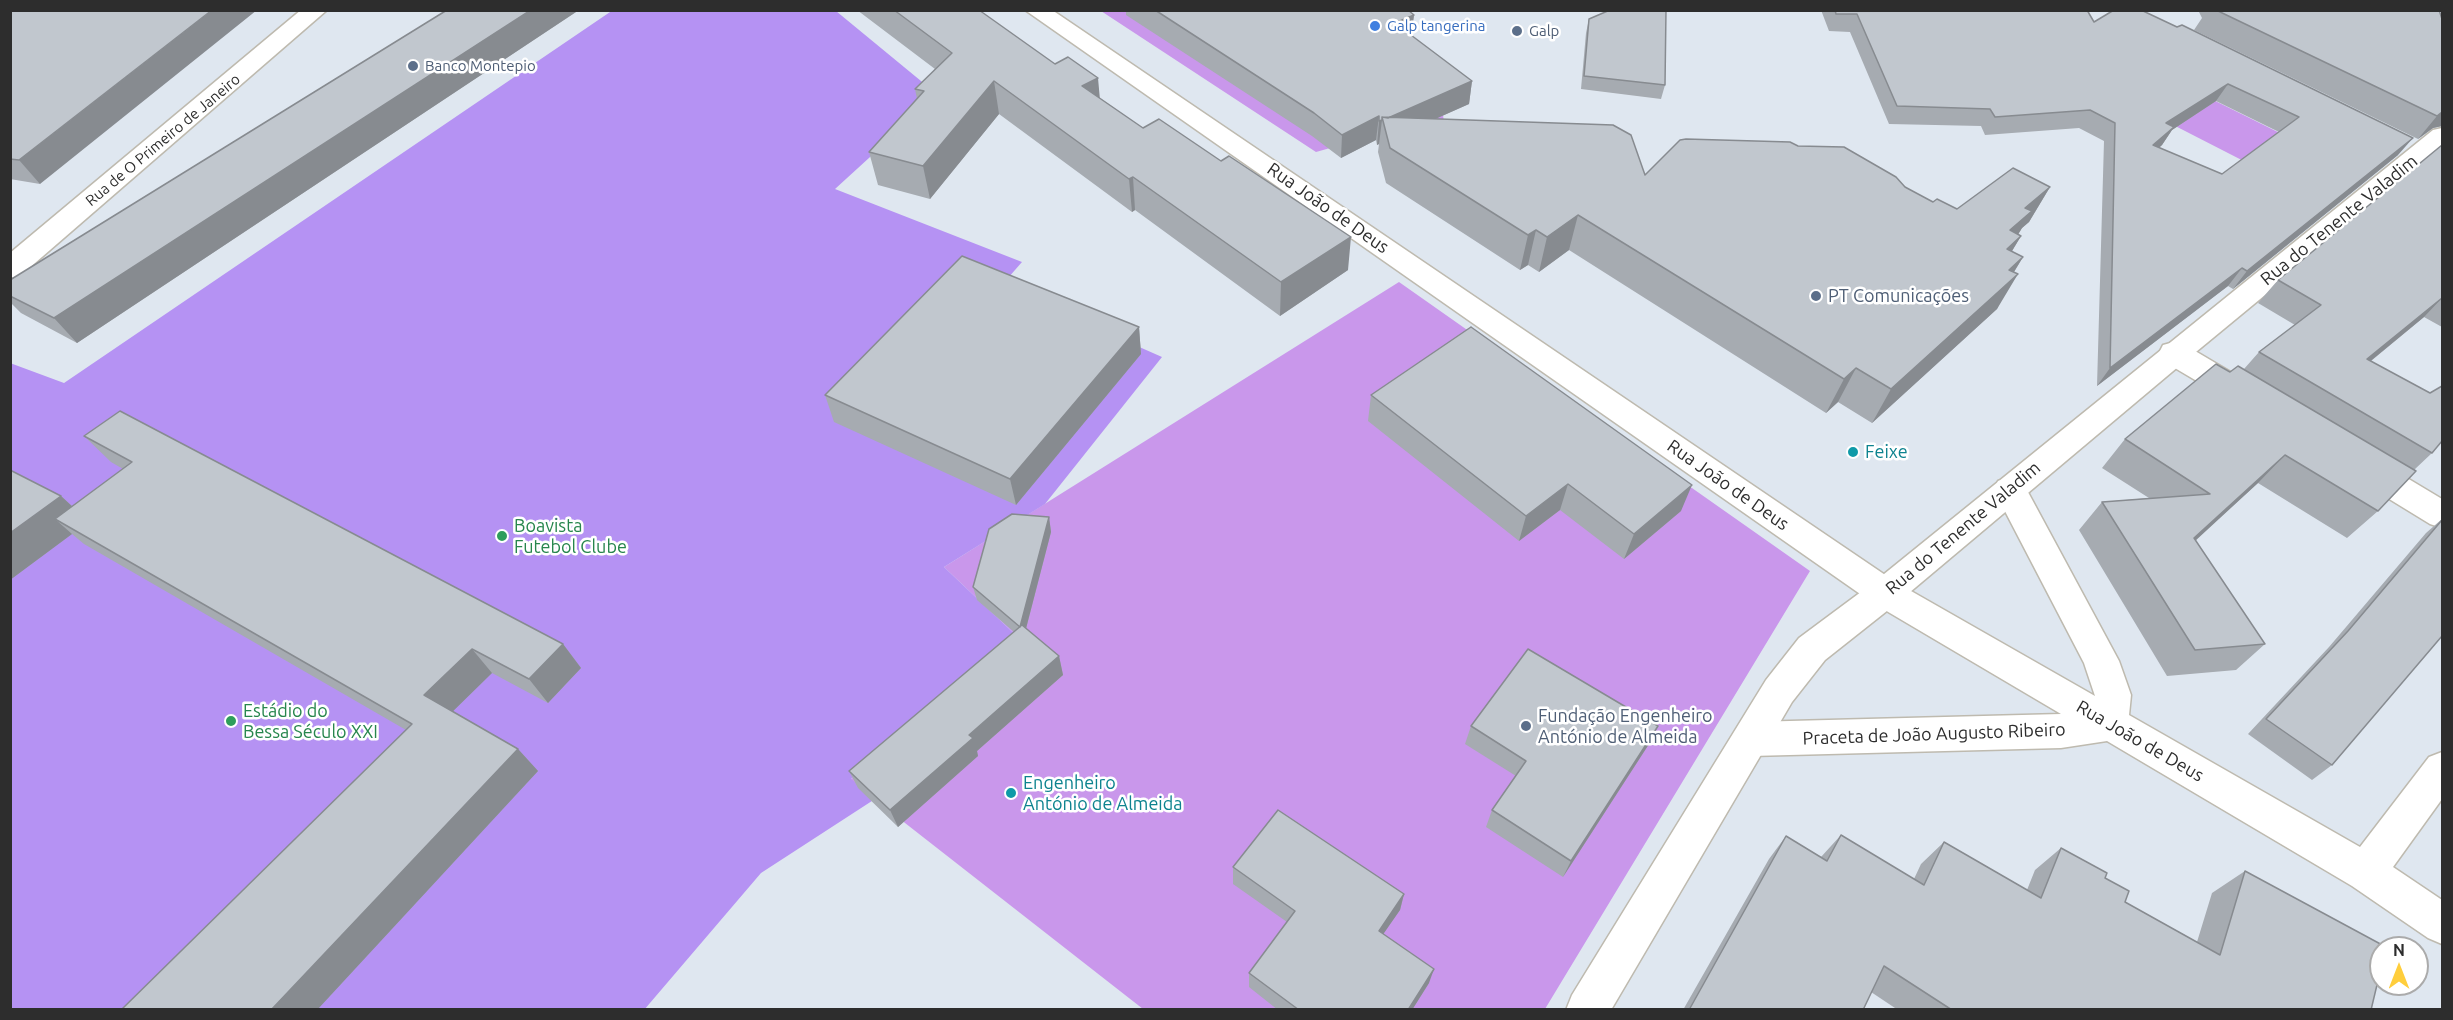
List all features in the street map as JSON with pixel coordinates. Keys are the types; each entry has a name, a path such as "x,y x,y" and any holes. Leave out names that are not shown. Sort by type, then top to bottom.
{"street":[{"name":"Rua de O Primeiro de Janeiro","path":"10,269 316,10"},
{"name":"Rua João de Deus","path":"1036,10 1202,121 1885,593 2366,872 2442,924"},
{"name":"Rua do Tenente Valadim","path":"1587,1010 1779,691 1812,649 1885,593 2426,149"},
{"path":"2175,353 2274,413"},
{"path":"2333,449 2442,515"},
{"path":"2010,490 2101,661 2113,695 2110,724"},
{"name":"Praceta de João Augusto Ribeiro","path":"1751,739 2061,731 2110,724"},
{"path":"2366,872 2442,769"}],"shaded area":[{"name":"Boavista Futebol Clube","path":"613,10 836,11 938,95 835,189 1022,262 1001,286 1162,357 1045,504 944,567 1023,642 851,779 875,799 761,873 644,1010 11,1009 10,363 64,383"},
{"path":"1101,11 1134,11 1443,115 1445,130 1394,130 1316,152"},
{"path":"2183,85 2304,145 2267,173 2146,111"},
{"path":"1399,282 1810,571 1545,1009 1143,1009 850,780 1023,642 944,567"}],"building":[{"path":"10,10 212,10 19,160 10,159"},
{"path":"447,10 531,10 54,318 10,296 10,280"},
{"path":"894,10 979,10 1055,64 1068,57 1098,78 1082,86 1143,128 1159,119 1221,161 1229,156 1351,237 1281,282 1133,177 1129,179 994,81 923,166 869,152 924,91 915,89 952,53"},
{"path":"1155,10 1408,10 1414,15 1395,23 1472,81 1388,118 1382,117 1379,121 1379,116 1342,135 1314,113"},
{"path":"1610,10 1666,10 1665,85 1584,76 1589,19"},
{"path":"1835,10 2087,10 2094,22 2114,10 2141,10 2177,27 2182,25 2413,138 2247,271 2242,268 2110,368 2115,123 2090,110 1995,117 1990,109 1897,106 1857,14 1836,14","holes":["2228,84 2299,117 2222,174 2153,145 2174,127 2166,123"]},
{"path":"2216,10 2439,10 2442,19 2442,112 2437,116"},
{"path":"1382,117 1613,125 1631,135 1645,175 1680,140 1686,139 1790,142 1798,146 1844,147 1896,177 1905,187 1933,202 1937,199 1957,209 2013,168 2050,187 2025,208 2032,211 2010,230 2021,236 2007,249 2023,257 2009,270 2018,274 1891,389 1856,368 1844,379 1578,215 1547,237 1536,230 1528,235 1390,148"},
{"path":"2442,145 2442,298 2367,359 2430,393 2442,386 2442,441 2432,453 2259,352 2321,305 2278,280"},
{"path":"962,256 1139,327 1010,479 825,395"},
{"path":"1471,327 1692,485 1634,534 1568,484 1526,516 1371,395"},
{"path":"2216,364 2230,372 2238,366 2416,471 2378,511 2285,455 2194,538 2265,644 2195,650 2102,502 2210,494 2125,439"},
{"path":"120,411 563,644 529,679 472,649 424,695 518,749 271,1010 121,1010 412,724 55,519 132,462 84,436"},
{"path":"10,470 61,496 10,533"},
{"path":"1012,514 1049,517 1020,627 973,587 989,529"},
{"path":"2442,520 2442,636 2332,765 2266,719 2348,631"},
{"path":"1022,625 1059,656 969,735 973,738 890,810 849,771"},
{"path":"1528,649 1658,726 1571,861 1492,810 1526,761 1471,726"},
{"path":"1278,810 1404,894 1379,931 1434,969 1408,1010 1299,1010 1249,973 1295,911 1233,867"},
{"path":"1841,835 1924,885 1944,842 2041,898 2061,848 2107,873 2105,878 2129,891 2125,902 2220,955 2245,871 2369,938 2369,996 2374,996 2371,1010 1952,1010 1884,966 1863,1010 1689,1010 1786,836 1827,861"}],"place":[{"name":"Galp tangerina","path":"1375,26"},
{"name":"Galp","path":"1517,31"},
{"name":"Banco Montepio","path":"413,66"},
{"name":"PT Comunicações","path":"1816,296"},
{"name":"Feixe","path":"1853,452"},
{"name":"Boavista Futebol Clube","path":"502,536"},
{"name":"Estádio do Bessa Século XXI","path":"231,721"},
{"name":"Fundação Engenheiro António de Almeida","path":"1526,726"},
{"name":"Engenheiro António de Almeida","path":"1011,793"}]}
